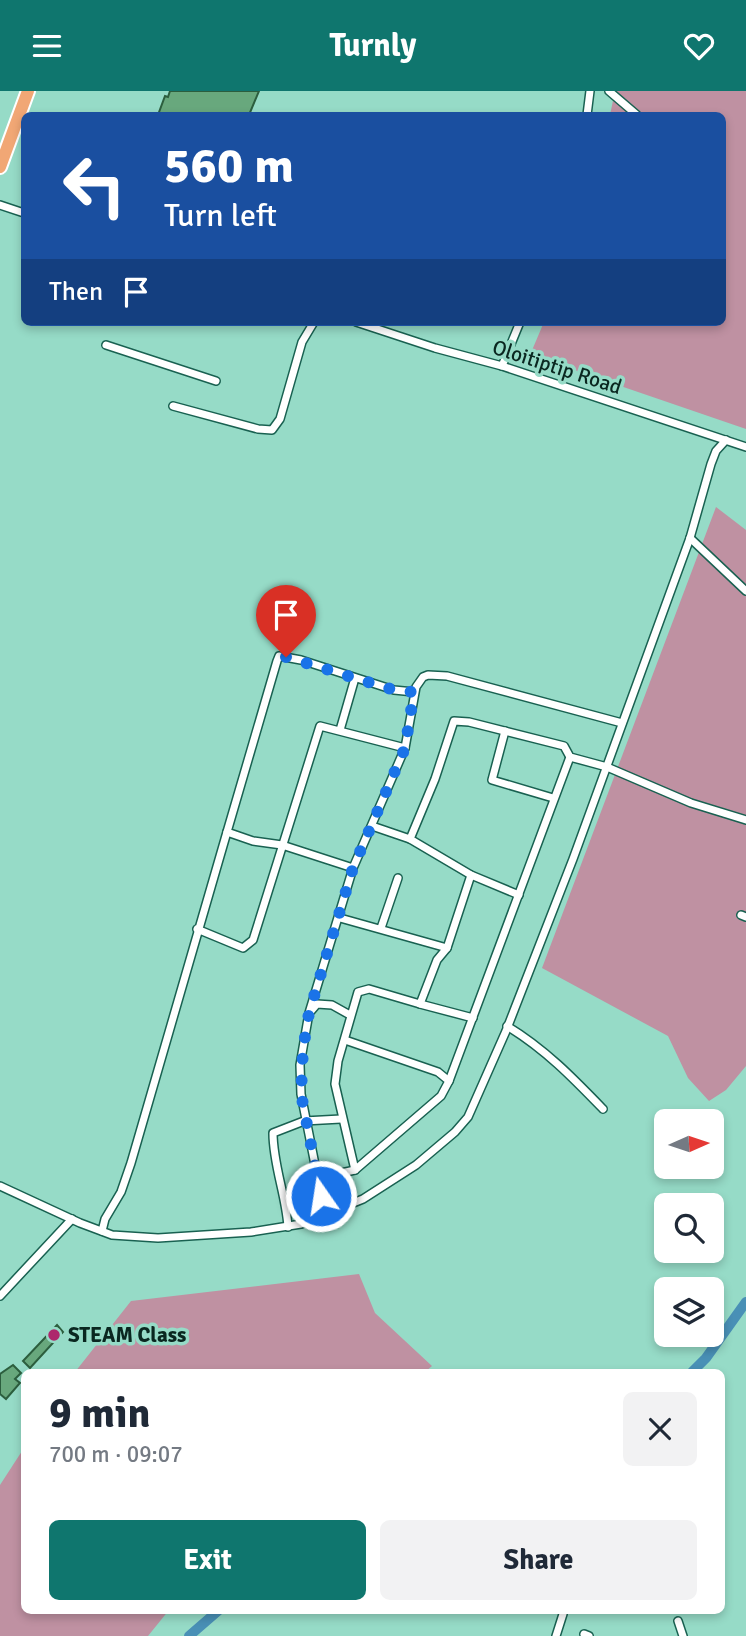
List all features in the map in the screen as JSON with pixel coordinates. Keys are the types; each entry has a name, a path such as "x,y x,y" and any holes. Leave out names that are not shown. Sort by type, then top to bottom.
{"highway":[{"path":"0,167 28,91"}],"street":[{"path":"587,112 590,91"},
{"path":"609,91 634,112"},
{"path":"0,205 21,212"},
{"path":"173,406 258,429 272,430 281,419 302,342 312,326"},
{"name":"Oloitiptip Road","path":"368,326 502,366 746,447"},
{"path":"502,366 518,326"},
{"path":"106,345 216,381"},
{"path":"0,1185 72,1219 126,1237 218,1236 288,1227 363,1199 395,1179 455,1132 468,1118 508,1026 607,767 690,538 713,457 726,440"},
{"path":"690,538 746,591"},
{"path":"102,1231 105,1219 121,1192 131,1163 197,929 279,656 403,693 414,692"},
{"path":"325,1215 304,1121 300,1078 309,1013 353,868 405,748 414,692 423,677 434,674 622,723"},
{"path":"340,730 355,678"},
{"path":"318,1178 355,1170 441,1096 519,895 570,757 569,752 564,746 469,722 454,721 435,779 410,839"},
{"path":"197,929 243,948 249,946 253,940 320,726 405,748"},
{"path":"505,731 492,780 553,798"},
{"path":"570,757 607,767 691,803 746,820"},
{"path":"372,826 410,839 471,875 519,895"},
{"path":"227,832 253,841 282,845 353,868"},
{"path":"419,1004 437,960 447,948 471,875"},
{"path":"381,928 398,878"},
{"path":"340,918 447,948"},
{"path":"355,1170 335,1084 338,1061 358,992 362,989 473,1018"},
{"path":"309,1013 316,1005 324,1004 351,1015"},
{"path":"508,1026 558,1063 603,1109"},
{"path":"345,1040 438,1072 449,1081"},
{"path":"288,1227 274,1153 273,1133 304,1121 341,1119"},
{"path":"0,1296 72,1219"},
{"path":"556,1636 563,1614"},
{"path":"678,1621 683,1636"}],"shaded area":[{"path":"615,91 746,91 746,429 530,355 542,326 726,326 726,112 611,112"},
{"path":"716,507 746,530 746,1066 726,1090 709,1101 688,1078 668,1036 542,968"},
{"path":"359,1274 375,1313 432,1366 428,1369 77,1369 131,1301"},
{"path":"21,1453 21,1614 166,1614 148,1636 0,1636 0,1485"}],"building":[{"path":"170,91 259,91 250,112 159,112 165,96 168,97"},
{"path":"57,1325 63,1332 30,1368 23,1361"},
{"path":"13,1365 21,1373 15,1379 20,1383 6,1399 0,1394 0,1374"}],"waterway":[{"path":"695,1369 746,1302"},
{"path":"189,1636 214,1614"}],"place":[{"name":"STEAM Class","path":"54,1335"}],"route":[{"path":"286,657 403,693 414,692 405,748 383,805 353,868 309,1013 300,1065 301,1094 304,1121 321,1196"}]}
